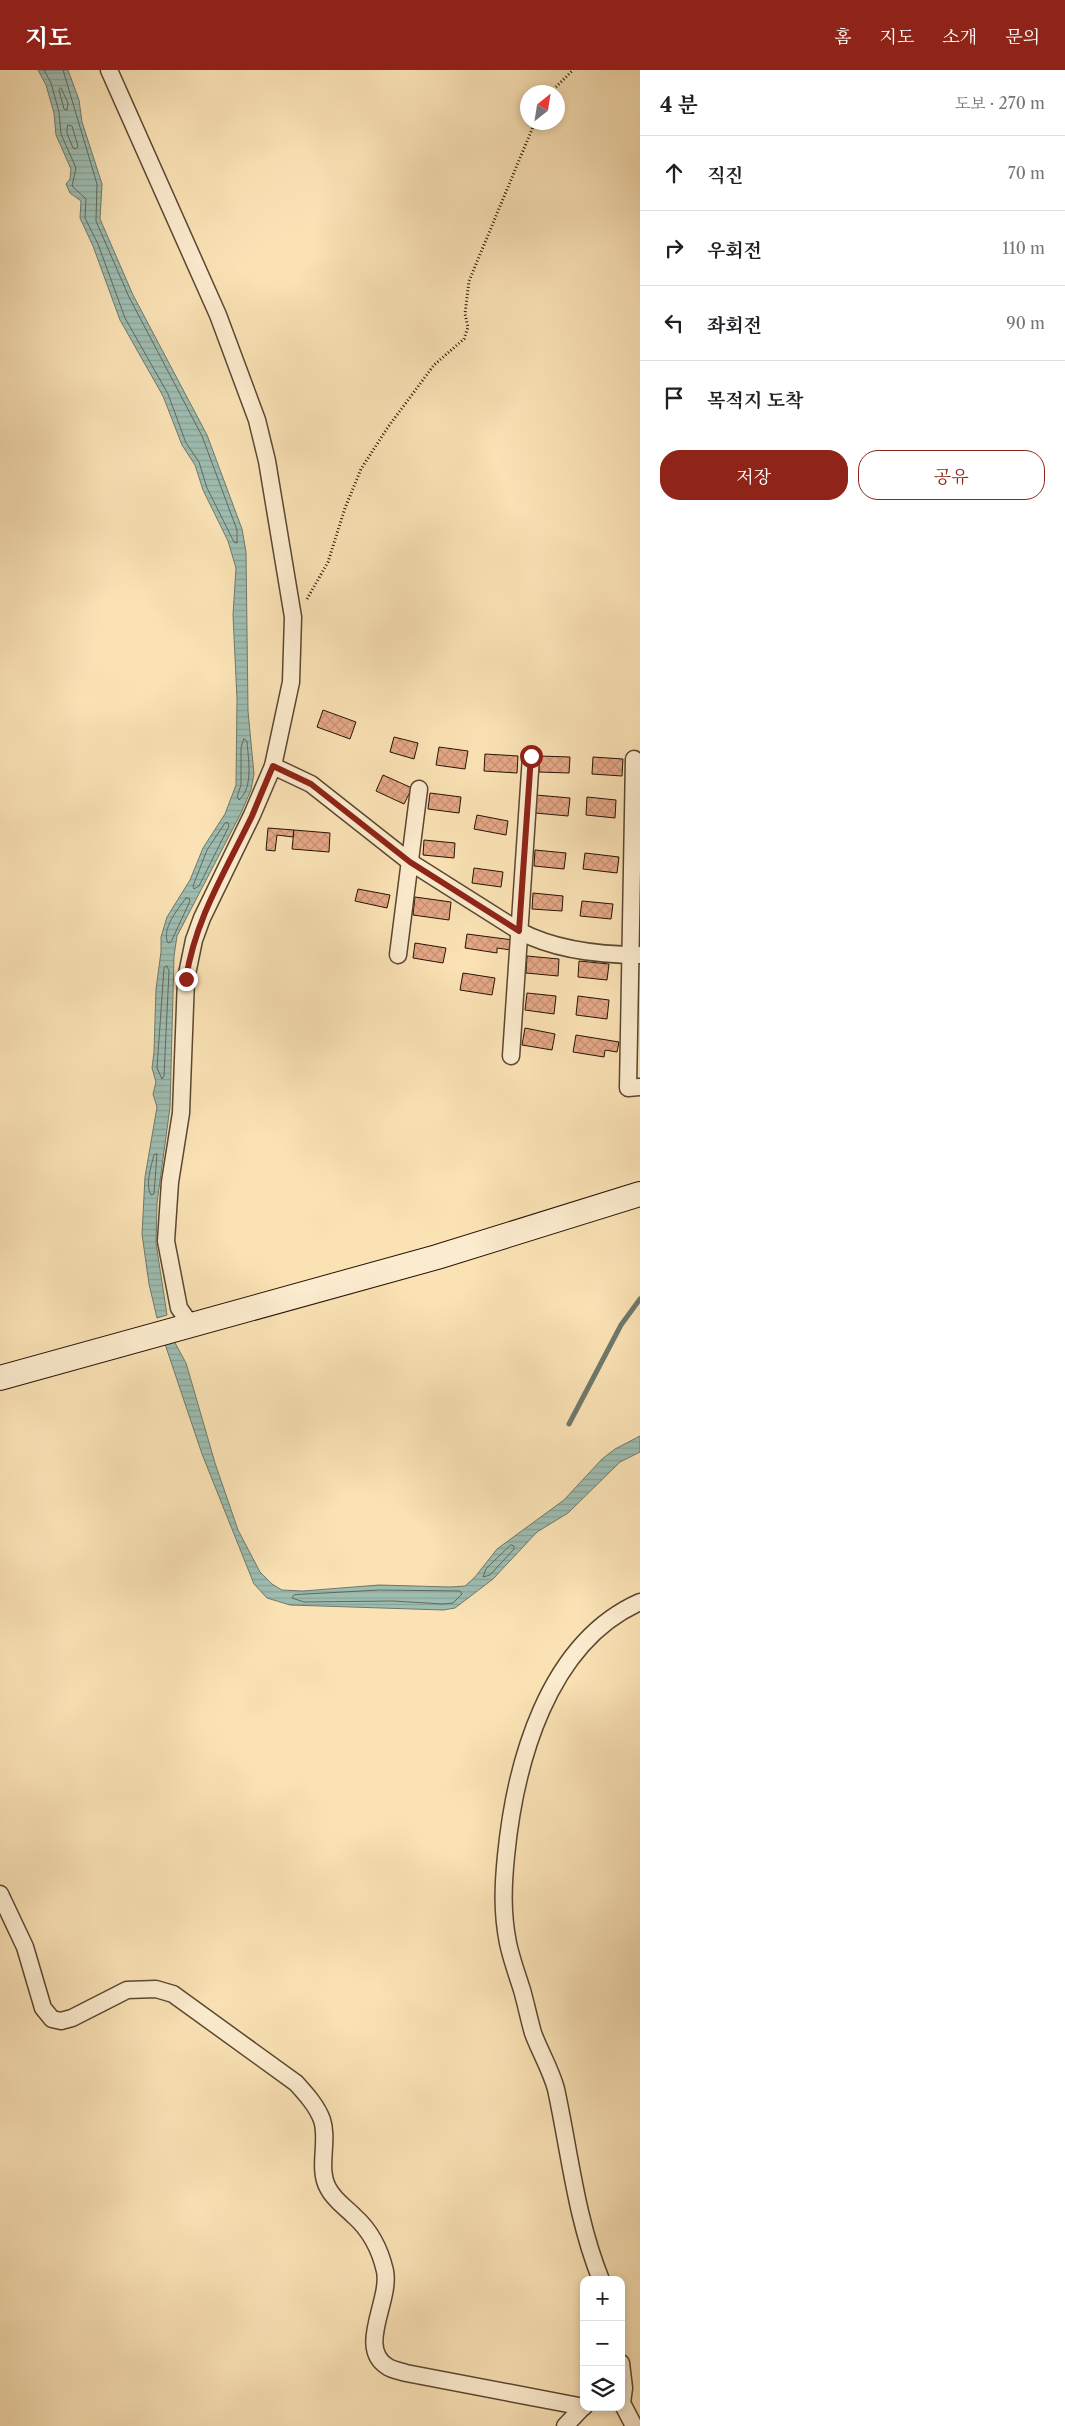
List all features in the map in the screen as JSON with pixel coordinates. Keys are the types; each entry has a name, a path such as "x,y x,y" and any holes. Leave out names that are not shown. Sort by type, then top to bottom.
{"street":[{"path":"110,70 218,315 257,420 267,461 292,617 291,682 273,766 252,815 202,918 194,940 187,972 181,1113 170,1182 166,1241 179,1308 176,1328"},
{"path":"511,1056 531,756"},
{"path":"634,759 635,955 628,1088 640,1087"},
{"path":"273,766 311,784 410,862 534,939 579,950 635,955"},
{"path":"398,955 419,789"},
{"path":"0,1378 86,1356 176,1328 437,1257 640,1194"},
{"path":"599,2276 590,2253 578,2210 555,2088 534,2034 508,1945 503,1907 503,1881 507,1835 515,1789 528,1743 542,1709 560,1676 584,1641 609,1619 640,1602"},
{"path":"0,1894 25,1947 42,2008 52,2019 61,2021 72,2018 127,1990 141,1988 164,1991 173,1994 207,2017 296,2083 312,2101 322,2122 326,2186 333,2198 370,2232 380,2251 386,2273 386,2291 373,2334 374,2347 379,2358 387,2367 406,2373 580,2406"},
{"path":"565,2426 580,2410"},
{"path":"625,2410 634,2426"}],"path":[{"path":"558,85 573,70"},
{"path":"292,617 312,591 328,562 345,508 361,469 388,427 434,365 464,339 468,327 465,314 469,281 532,130"}],"water":[{"path":"38,70 68,70 79,100 82,122 102,184 100,219 133,295 207,435 242,529 246,552 248,711 254,774 251,790 241,813 177,936 174,956 170,1107 157,1203 156,1243 167,1315 157,1318 149,1284 142,1234 145,1177 157,1107 153,1094 156,1082 152,1068 161,937 167,917 190,880 203,848 225,814 236,785 237,699 233,615 236,568 228,541 203,490 195,465 182,445 163,396 120,320 93,246 80,218 81,201 70,193 66,184 70,179 71,169 56,135 54,113 46,85"},
{"path":"174,1341 186,1363 215,1463 238,1530 260,1572 272,1584 282,1590 303,1591 379,1585 465,1586 475,1577 497,1549 564,1500 602,1459 615,1449 640,1436 640,1452 620,1462 568,1513 537,1532 493,1579 455,1608 443,1610 290,1605 267,1598 254,1584 202,1454 165,1344"}],"building":[{"path":"323,710 356,722 350,739 317,727"},
{"path":"394,737 418,743 414,759 390,752"},
{"path":"439,747 468,751 465,769 436,765"},
{"path":"485,754 518,756 517,773 484,771"},
{"path":"539,756 570,757 569,773 539,772"},
{"path":"593,757 623,759 622,776 592,774"},
{"path":"383,775 412,788 404,804 376,791"},
{"path":"430,793 461,797 459,813 428,809"},
{"path":"536,795 570,798 568,816 535,813"},
{"path":"587,797 616,800 615,818 586,815"},
{"path":"477,815 508,821 506,835 474,829"},
{"path":"268,828 294,830 293,837 277,835 275,851 266,850"},
{"path":"294,830 330,833 329,852 292,849"},
{"path":"424,840 455,843 454,858 423,855"},
{"path":"535,850 566,853 564,869 534,866"},
{"path":"585,853 619,857 617,873 583,869"},
{"path":"474,868 503,872 501,887 472,883"},
{"path":"358,889 390,895 387,908 355,901"},
{"path":"533,893 563,896 562,911 532,909"},
{"path":"415,897 451,902 449,920 413,915"},
{"path":"582,901 613,904 611,919 580,916"},
{"path":"467,934 513,940 511,950 497,948 497,953 465,948"},
{"path":"415,943 446,948 443,963 413,958"},
{"path":"527,956 559,959 558,976 526,973"},
{"path":"579,961 609,964 607,980 578,977"},
{"path":"463,973 495,978 492,995 460,990"},
{"path":"527,993 556,996 554,1014 525,1010"},
{"path":"578,996 609,1000 607,1019 576,1015"},
{"path":"525,1028 555,1034 552,1050 522,1045"},
{"path":"576,1035 619,1042 617,1052 605,1050 604,1057 573,1052"}],"waterway":[{"path":"569,1424 621,1325 640,1299"}],"route":[{"path":"186,979 194,940 210,897 252,815 273,766 311,784 410,862 519,931 531,756"}]}
